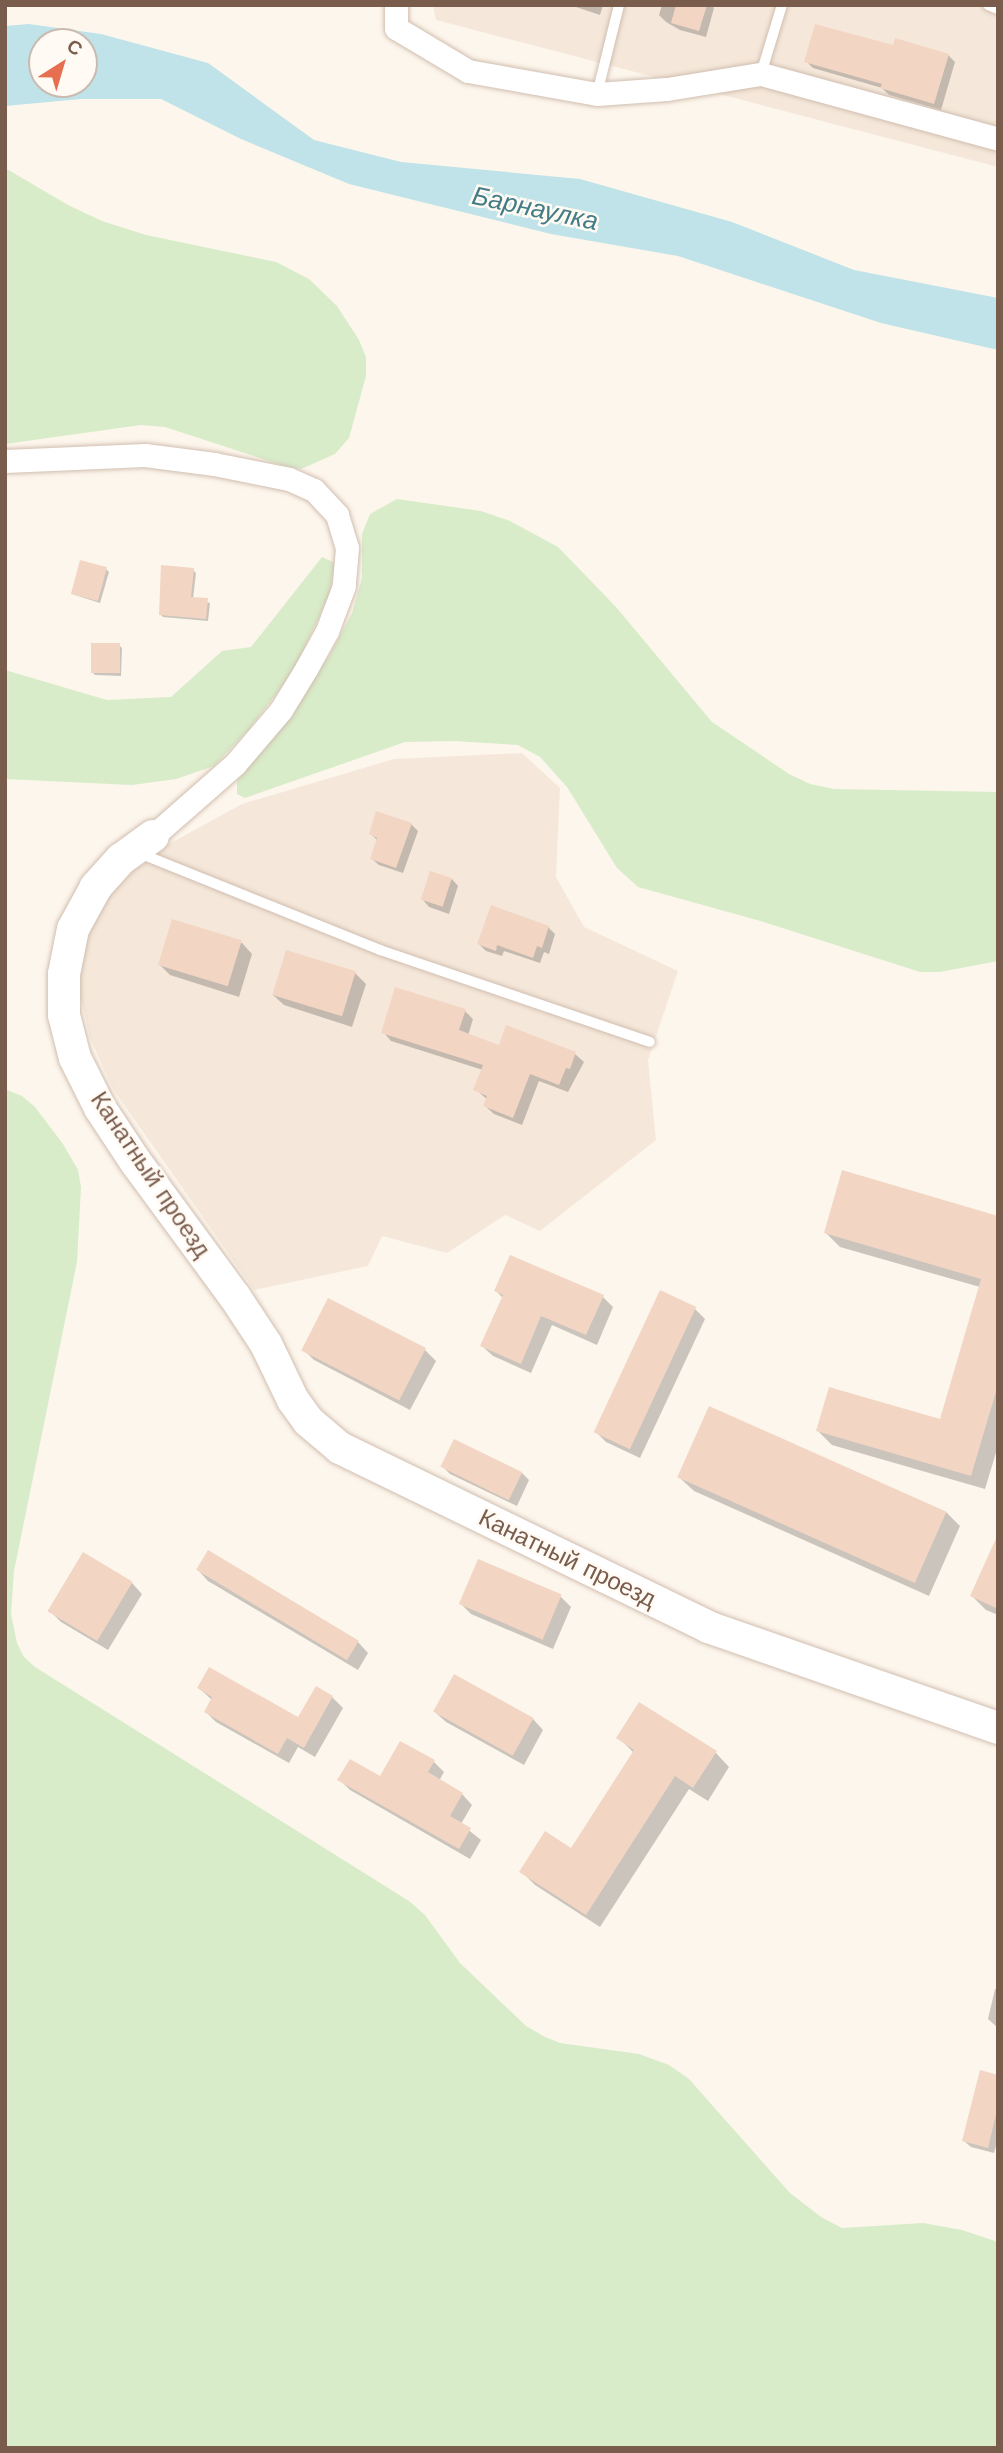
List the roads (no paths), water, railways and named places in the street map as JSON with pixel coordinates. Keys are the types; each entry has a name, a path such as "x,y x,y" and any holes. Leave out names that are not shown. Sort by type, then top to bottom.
{"street":[{"path":"396,5 396,29 468,71 597,94 667,89 761,74 998,139"},
{"name":"Канатный проезд","path":"5,461 145,455 214,464 289,479 314,490 337,515 347,548 344,586 327,631 306,669 281,710 235,764 121,859 96,887 73,929 64,974 64,1015 75,1058 114,1129 235,1297 265,1344 293,1400 308,1421 340,1448 708,1627 998,1728"}],"lane":[{"path":"597,94 620,5"},
{"path":"761,74 782,5"},
{"path":"988,5 998,9"},
{"path":"143,843 380,950 650,1042"}],"water":[{"name":"Барнаулка","path":"29,24 58,28 28,28 28,98 98,98 98,34 101,34 208,63 314,140 401,162 580,179 732,222 854,270 998,298 998,350 881,323 678,256 551,234 349,184 241,139 161,99 81,99 5,106 5,26"}]}
